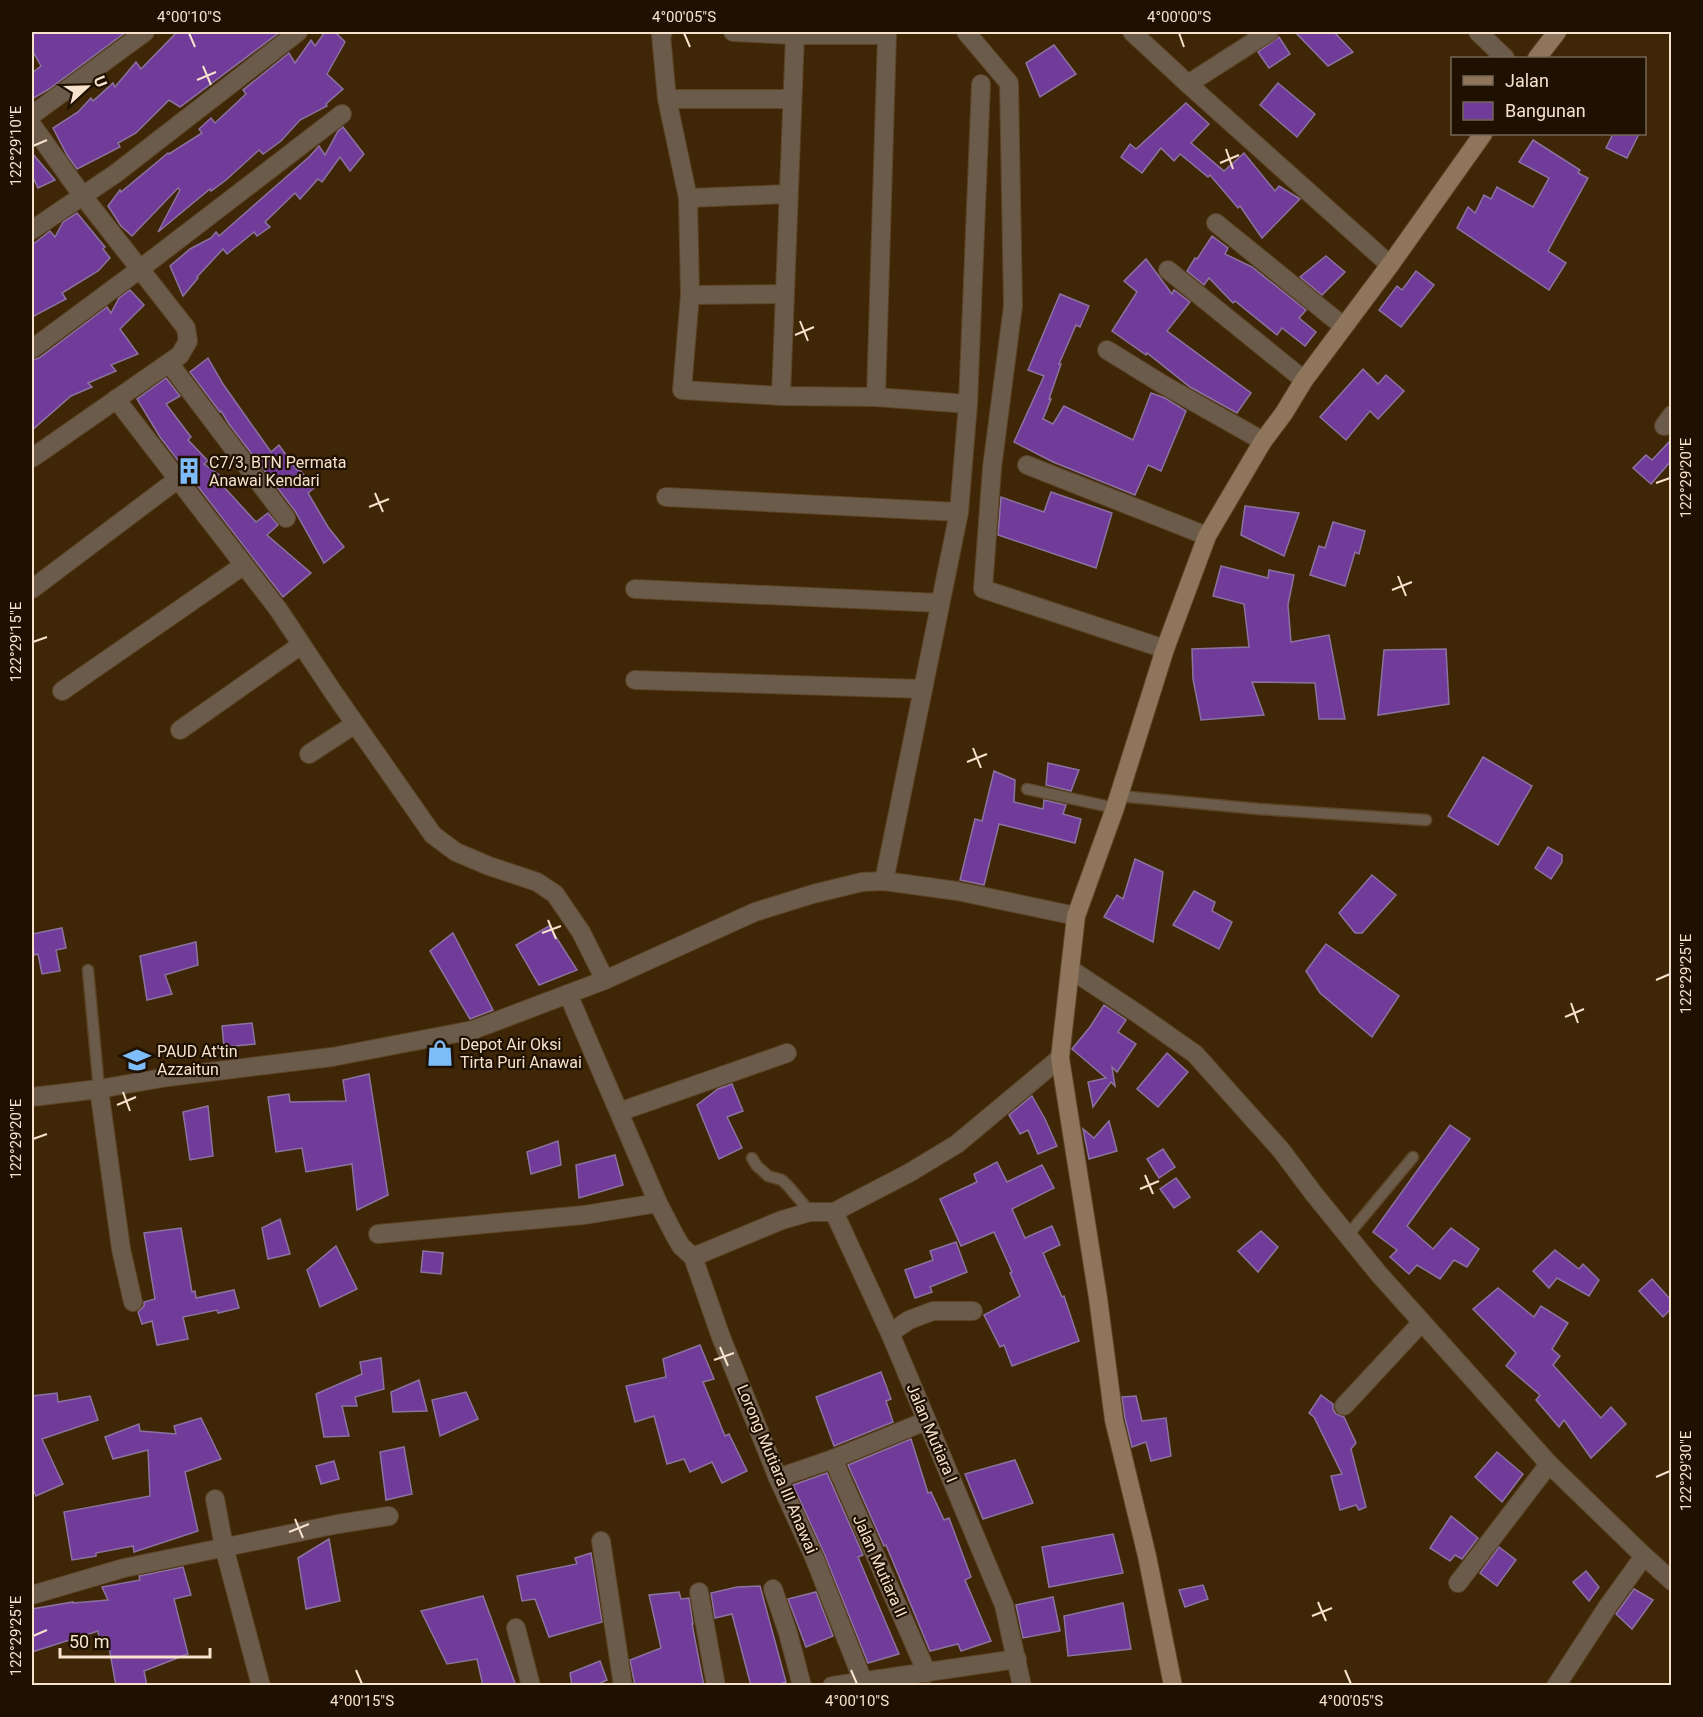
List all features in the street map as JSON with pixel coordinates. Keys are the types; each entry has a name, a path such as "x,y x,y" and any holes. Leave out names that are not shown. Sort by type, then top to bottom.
{"street":[{"path":"32,116 145,32"},
{"path":"32,230 124,167 298,32"},
{"path":"663,32 661,35 667,99 688,198 690,295 682,390 781,396 876,397 968,404"},
{"path":"733,32 887,35 876,397"},
{"path":"966,32 1009,83 1013,306 992,468 983,589 1165,649"},
{"path":"1132,32 1390,265"},
{"path":"1188,84 1269,32"},
{"path":"1478,32 1504,57"},
{"path":"1538,57 1557,32"},
{"path":"781,396 795,35"},
{"path":"884,881 959,512 968,404 981,84"},
{"path":"667,99 792,99"},
{"path":"32,349 342,114"},
{"path":"32,125 82,195 186,328 188,341 180,355 32,458"},
{"path":"1173,1686 1147,1556 1114,1420 1098,1298 1060,1058 1076,916 1117,802 1165,649 1207,536 1263,441 1304,380 1390,265 1482,135"},
{"path":"688,198 788,194"},
{"path":"1216,223 1343,326"},
{"path":"1168,270 1304,380"},
{"path":"690,295 784,294"},
{"path":"1107,350 1263,441"},
{"path":"169,363 286,519"},
{"path":"116,399 278,609 433,835 456,852 537,882 555,894 580,932 605,980"},
{"path":"1027,465 1207,536"},
{"path":"32,589 178,479"},
{"path":"666,497 959,512"},
{"path":"62,691 244,565"},
{"path":"635,589 940,603"},
{"path":"180,730 301,645"},
{"path":"635,680 923,689"},
{"path":"309,754 355,724"},
{"path":"32,1097 99,1089 168,1077 332,1057 473,1030 605,980 755,912 862,882 884,881 957,891 1076,916"},
{"path":"1070,969 1195,1054 1281,1150 1378,1273 1549,1464 1671,1581"},
{"name":"Lorong Mutiara III Anawai","path":"568,994 658,1203 678,1240 693,1257 721,1337 778,1478 814,1557 863,1681"},
{"path":"619,1112 787,1053"},
{"path":"693,1257 782,1220 810,1212 834,1212 909,1173 957,1144 1060,1058"},
{"path":"99,1089 121,1249 133,1302"},
{"path":"378,1234 584,1215 658,1203"},
{"name":"Jalan Mutiara I","path":"834,1212 890,1333 1004,1605 1022,1686"},
{"path":"890,1333 909,1320 933,1311 973,1311"},
{"path":"1344,1406 1422,1322"},
{"path":"778,1478 833,1459 926,1421"},
{"name":"Jalan Mutiara II","path":"833,1459 927,1673"},
{"path":"1458,1583 1549,1464"},
{"path":"215,1499 261,1686"},
{"path":"32,1595 124,1568 389,1516"},
{"path":"601,1541 622,1686"},
{"path":"1556,1686 1644,1556"},
{"path":"773,1589 802,1686"},
{"path":"699,1592 716,1686"},
{"path":"516,1628 531,1686"},
{"path":"832,1686 1017,1659"}],"lane":[{"path":"1027,789 1117,802 1426,820"},
{"path":"88,970 99,1089"},
{"path":"1348,1235 1413,1157"},
{"path":"752,1158 768,1176 782,1180 810,1212"}],"building":[{"path":"32,32 126,32 32,99 32,73 41,66 32,50"},
{"path":"177,32 280,32 180,107 169,100 136,133 118,143 120,147 77,169 53,128 78,112 91,98 93,101 113,83 115,87 136,62 141,69"},
{"path":"325,32 335,32 345,42 327,74 343,89 326,104 327,106 300,120 281,141 263,154 259,150 226,180 211,191 210,189 158,232 180,190 178,188 132,236 121,226 108,206 120,190 121,192 168,153 202,133 199,129 211,118 215,123 246,94 243,90 289,53 295,63 311,40 315,46"},
{"path":"1295,32 1334,32 1353,52 1328,66"},
{"path":"1279,37 1290,54 1269,68 1258,52"},
{"path":"1054,45 1076,74 1040,97 1026,63"},
{"path":"1278,83 1315,114 1297,137 1260,105"},
{"path":"1186,103 1209,124 1191,143 1224,171 1244,153 1275,191 1279,186 1300,199 1262,238 1240,206 1238,208 1210,175 1208,177 1180,154 1174,161 1161,148 1142,173 1121,157 1130,144 1136,149"},
{"path":"343,127 364,154 350,171 340,157 322,182 318,179 300,199 295,193 265,222 270,227 257,236 254,232 227,254 223,249 183,296 170,266 190,249 211,238 216,232 219,236 319,146 325,155 338,131"},
{"path":"1612,135 1638,135 1627,158 1606,148"},
{"path":"1533,140 1580,170 1578,173 1588,178 1548,251 1566,263 1549,290 1457,228 1468,207 1475,213 1484,195 1491,199 1497,187 1533,207 1549,178 1519,162"},
{"path":"32,153 55,180 38,188 32,175"},
{"path":"77,213 105,247 103,249 110,258 98,271 62,293 66,299 32,317 32,245 50,231 55,237 63,222"},
{"path":"1212,236 1228,248 1225,254 1252,267 1306,310 1299,318 1316,332 1305,346 1282,328 1277,335 1235,301 1233,303 1209,278 1204,285 1187,271"},
{"path":"1326,256 1345,272 1322,295 1300,277"},
{"path":"1146,259 1172,294 1174,290 1190,302 1167,331 1251,393 1237,413 1190,387 1147,353 1146,355 1112,331 1137,292 1124,281"},
{"path":"1416,271 1434,285 1401,327 1379,310 1397,286 1402,290"},
{"path":"130,290 144,305 120,329 138,354 111,365 116,371 88,383 92,387 71,396 32,430 32,360 39,358 107,307 111,313 119,298"},
{"path":"1060,294 1089,306 1080,327 1076,325 1059,364 1061,364 1049,399 1051,399 1043,419 1053,424 1064,406 1133,440 1151,393 1165,398 1186,411 1161,471 1148,465 1135,495 1053,462 1014,442 1044,376 1028,370"},
{"path":"208,358 223,384 271,452 279,445 297,470 299,469 314,488 308,493 328,527 344,547 324,563 295,511 190,372"},
{"path":"1363,369 1378,384 1386,375 1404,391 1378,419 1370,411 1346,440 1320,417"},
{"path":"166,378 180,396 166,404 191,437 188,440 208,461 204,464 228,481 223,486 256,522 268,513 278,525 267,535 311,573 283,597 160,437 137,399"},
{"path":"1671,440 1671,461 1651,484 1633,468 1646,455 1652,460"},
{"path":"1051,492 1112,513 1096,568 998,535 1001,497 1044,512"},
{"path":"1245,506 1299,513 1284,556 1241,535"},
{"path":"1333,522 1365,531 1359,554 1355,552 1345,586 1310,575 1319,546 1325,548"},
{"path":"1221,566 1268,578 1269,570 1294,575 1288,605 1291,642 1329,635 1345,719 1319,719 1315,683 1252,682 1264,715 1201,720 1193,679 1192,649 1249,647 1244,604 1213,596"},
{"path":"1446,649 1449,704 1378,715 1384,650"},
{"path":"1483,757 1532,786 1498,845 1448,816"},
{"path":"1048,763 1079,770 1071,791 1046,785"},
{"path":"994,771 1015,780 1014,802 1043,809 1044,800 1066,805 1063,814 1081,819 1075,843 999,824 984,885 960,880 975,819 982,821"},
{"path":"1548,847 1562,855 1562,862 1551,879 1535,868"},
{"path":"1135,859 1163,872 1153,942 1104,917 1117,895 1123,899"},
{"path":"1372,875 1396,895 1362,933 1355,933 1339,913"},
{"path":"1194,891 1215,902 1212,911 1232,922 1219,949 1173,925"},
{"path":"549,926 577,970 539,985 516,945"},
{"path":"62,928 66,948 56,950 60,971 42,974 38,954 34,955 32,934"},
{"path":"453,933 493,1010 470,1019 430,951"},
{"path":"196,942 198,965 165,975 172,994 147,1000 140,956"},
{"path":"1326,944 1399,996 1372,1037 1320,993 1306,971"},
{"path":"1104,1005 1126,1020 1118,1032 1136,1044 1117,1072 1112,1067 1115,1086 1111,1082 1093,1107 1088,1082 1106,1078 1072,1049"},
{"path":"252,1023 255,1044 224,1047 222,1026"},
{"path":"1167,1053 1188,1072 1158,1107 1137,1089"},
{"path":"369,1074 388,1195 357,1210 352,1164 306,1172 302,1148 276,1152 268,1097 289,1094 290,1102 346,1101 343,1080"},
{"path":"732,1084 743,1111 727,1117 742,1148 719,1159 697,1105 718,1089"},
{"path":"1032,1096 1057,1146 1038,1154 1028,1130 1020,1134 1009,1115"},
{"path":"208,1106 213,1156 190,1160 183,1112"},
{"path":"1109,1121 1117,1151 1089,1159 1083,1129 1094,1138"},
{"path":"1450,1125 1470,1139 1407,1226 1433,1249 1451,1228 1479,1249 1467,1267 1454,1260 1440,1279 1417,1265 1409,1274 1390,1257 1397,1250 1373,1232"},
{"path":"558,1141 561,1165 531,1174 527,1152"},
{"path":"1163,1149 1175,1167 1159,1178 1147,1159"},
{"path":"615,1155 623,1185 579,1198 576,1165"},
{"path":"997,1162 1007,1182 1042,1165 1054,1188 1012,1209 1025,1238 1052,1226 1060,1245 1043,1253 1062,1297 1064,1296 1079,1341 1012,1366 1004,1345 1000,1347 984,1315 1020,1296 1010,1273 1012,1272 994,1232 961,1246 940,1199 977,1182 974,1174"},
{"path":"1176,1178 1190,1197 1174,1208 1160,1189"},
{"path":"280,1219 290,1254 268,1259 262,1228"},
{"path":"181,1228 192,1292 195,1291 196,1298 234,1290 239,1308 183,1317 188,1339 157,1345 152,1321 142,1324 138,1312 144,1306 144,1302 155,1299 144,1233"},
{"path":"1261,1231 1278,1247 1258,1272 1238,1251"},
{"path":"956,1242 967,1272 930,1287 932,1292 915,1298 905,1270 933,1260 930,1251"},
{"path":"336,1246 357,1289 320,1307 307,1270"},
{"path":"1555,1250 1579,1269 1583,1264 1599,1280 1589,1296 1557,1278 1549,1288 1533,1271"},
{"path":"423,1251 443,1253 441,1274 421,1272"},
{"path":"1652,1279 1671,1300 1671,1309 1663,1317 1639,1291"},
{"path":"1498,1288 1534,1317 1541,1306 1568,1323 1552,1349 1560,1356 1553,1365 1601,1418 1611,1407 1626,1424 1591,1458 1564,1420 1559,1427 1536,1400 1540,1395 1506,1366 1516,1353 1473,1309"},
{"path":"700,1345 714,1379 703,1382 725,1436 729,1434 747,1471 722,1483 712,1462 690,1472 684,1459 667,1464 654,1416 635,1422 626,1386 666,1377 663,1359"},
{"path":"381,1358 384,1389 355,1397 357,1406 342,1406 349,1436 324,1437 316,1394 362,1374 360,1362"},
{"path":"881,1372 891,1399 886,1401 893,1422 834,1446 816,1397"},
{"path":"419,1380 427,1411 393,1412 391,1392"},
{"path":"466,1392 478,1419 440,1436 432,1400"},
{"path":"57,1393 58,1402 90,1396 98,1420 42,1439 63,1484 36,1496 32,1487 32,1396"},
{"path":"1321,1395 1333,1404 1336,1414 1344,1417 1356,1443 1351,1449 1366,1507 1359,1510 1356,1505 1340,1510 1331,1476 1342,1474 1314,1417 1309,1413"},
{"path":"1136,1396 1142,1421 1166,1418 1171,1456 1151,1461 1146,1442 1132,1447 1122,1397"},
{"path":"201,1418 221,1459 185,1472 198,1531 134,1552 133,1546 72,1560 64,1512 150,1496 148,1450 113,1459 105,1437 139,1424 140,1431 176,1434 174,1426"},
{"path":"911,1439 928,1493 931,1492 944,1520 949,1518 971,1577 965,1580 991,1641 961,1651 958,1644 930,1651 886,1545 884,1546 848,1465"},
{"path":"404,1447 412,1494 386,1500 380,1452"},
{"path":"1497,1452 1523,1474 1502,1502 1475,1477"},
{"path":"1015,1460 1033,1503 983,1519 965,1474"},
{"path":"334,1461 339,1479 321,1484 316,1466"},
{"path":"827,1473 863,1555 858,1557 899,1654 868,1663 824,1553 793,1485"},
{"path":"1451,1516 1478,1538 1462,1559 1455,1555 1450,1561 1430,1548"},
{"path":"1113,1534 1123,1573 1049,1587 1042,1547"},
{"path":"329,1539 340,1601 306,1609 298,1558"},
{"path":"1499,1547 1516,1560 1497,1586 1480,1573"},
{"path":"591,1553 602,1622 549,1637 535,1599 522,1601 517,1576 577,1564 575,1558"},
{"path":"183,1567 191,1595 174,1599 188,1654 144,1671 147,1686 116,1686 107,1636 99,1637 98,1631 32,1652 32,1609 73,1602 108,1600 102,1587 140,1580 139,1576"},
{"path":"1586,1571 1599,1587 1589,1601 1573,1582"},
{"path":"1203,1585 1208,1599 1185,1607 1179,1590"},
{"path":"760,1586 786,1682 773,1686 751,1686 732,1614 715,1618 711,1593 737,1587"},
{"path":"1634,1589 1653,1600 1632,1629 1616,1614"},
{"path":"679,1592 681,1599 689,1598 704,1686 635,1686 630,1660 661,1648 649,1595"},
{"path":"816,1592 833,1636 806,1647 788,1599"},
{"path":"483,1596 516,1686 483,1686 477,1659 447,1664 421,1611"},
{"path":"1053,1597 1060,1631 1023,1638 1016,1605"},
{"path":"1123,1603 1131,1649 1068,1656 1064,1616"},
{"path":"600,1661 607,1680 594,1686 572,1686 570,1673"}],"place":[{"name":"C7/3, BTN Permata Anawai Kendari","path":"189,471"},
{"name":"Depot Air Oksi Tirta Puri Anawai","path":"440,1053"},
{"name":"PAUD At'tin Azzaitun","path":"137,1060"}]}
